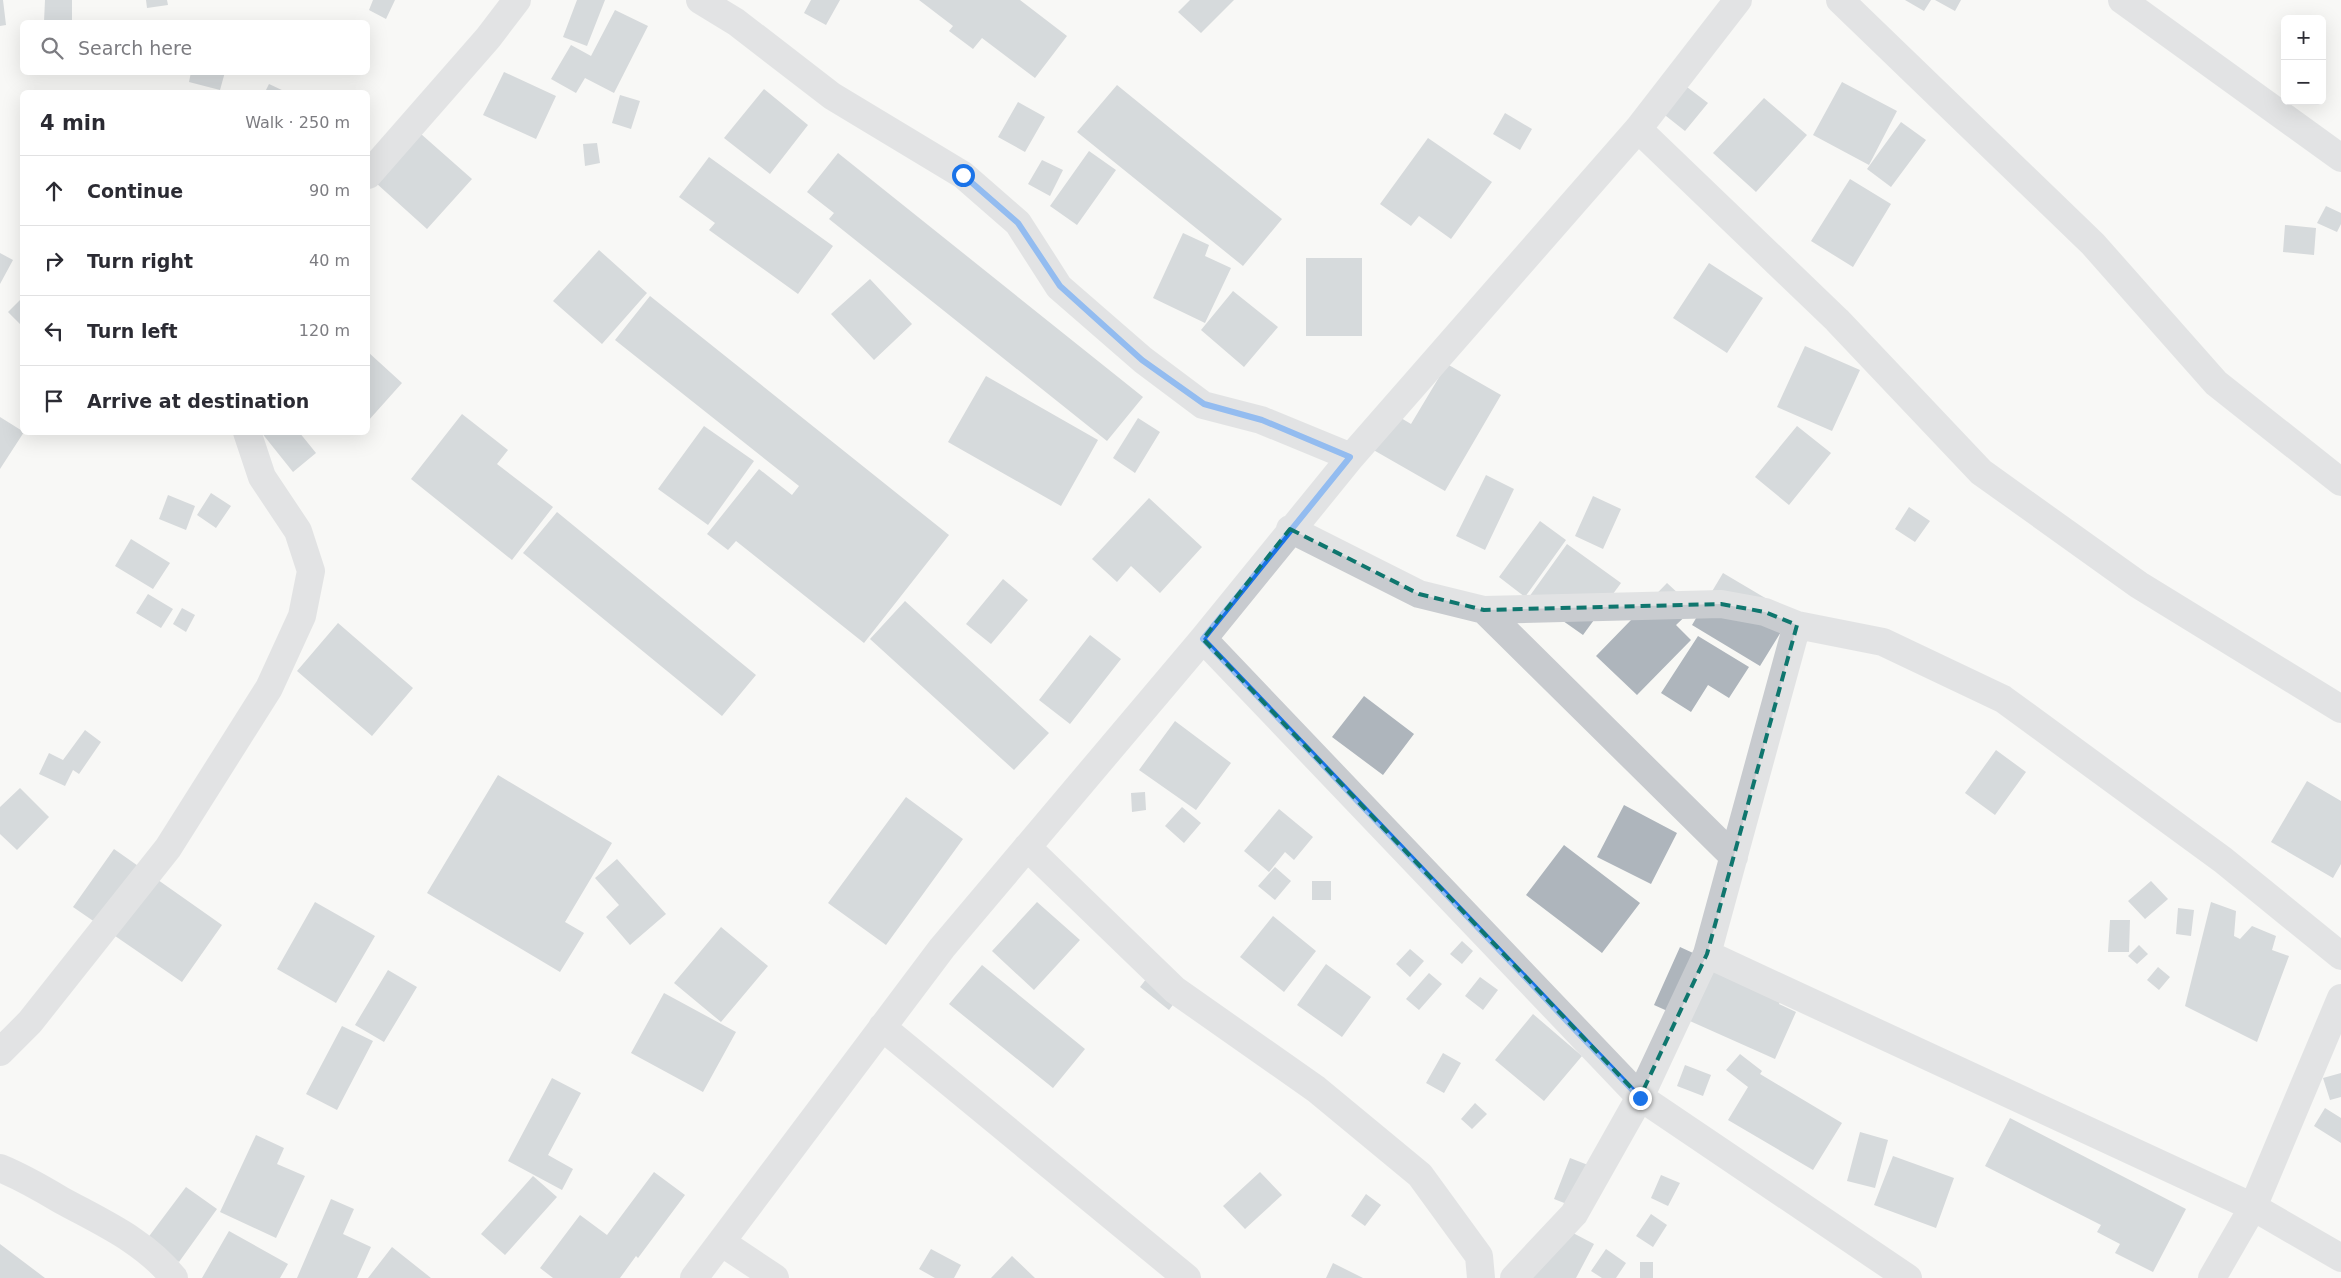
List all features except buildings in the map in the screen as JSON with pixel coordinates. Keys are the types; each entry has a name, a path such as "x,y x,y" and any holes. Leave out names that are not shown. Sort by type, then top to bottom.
{"street":[{"path":"370,173 488,38 518,0"},
{"path":"700,0 736,22 832,96 963,175 1018,223 1060,286 1142,360 1204,404 1262,420 1350,457"},
{"path":"694,1278 942,948 1203,639 1350,457 1638,129 1738,0"},
{"path":"1840,0 2093,244 2216,384 2341,482"},
{"path":"2122,0 2341,158"},
{"path":"1638,129 1837,320 1981,472 2139,585 2341,709"},
{"path":"0,1052 30,1022 168,848 269,688 302,616 311,571 298,531 262,477 248,435"},
{"path":"1290,529 1419,594 1484,610 1721,604 1765,612 1797,626 1883,642 2003,699 2223,860 2341,956"},
{"path":"1484,610 1734,857"},
{"path":"1514,1278 1574,1214 1640,1098 1707,954 1797,626"},
{"path":"1203,639 1640,1098 1908,1278"},
{"path":"1027,847 1175,990 1316,1089 1420,1174 1479,1256 1481,1278"},
{"path":"1707,954 2253,1207 2341,1258"},
{"path":"2212,1278 2253,1207 2341,998"},
{"path":"882,1027 1187,1278"},
{"path":"0,1168 29,1181 122,1232 166,1268 174,1278"},
{"path":"721,1242 775,1278"}],"highlighted area":[{"path":"1290,529 1419,594 1484,610 1721,604 1765,612 1797,625 1707,954 1640,1097 1203,639"}],"route":[{"path":"963,175 1018,223 1060,286 1142,360 1204,404 1262,420 1350,457 1203,639 1640,1098"}]}
